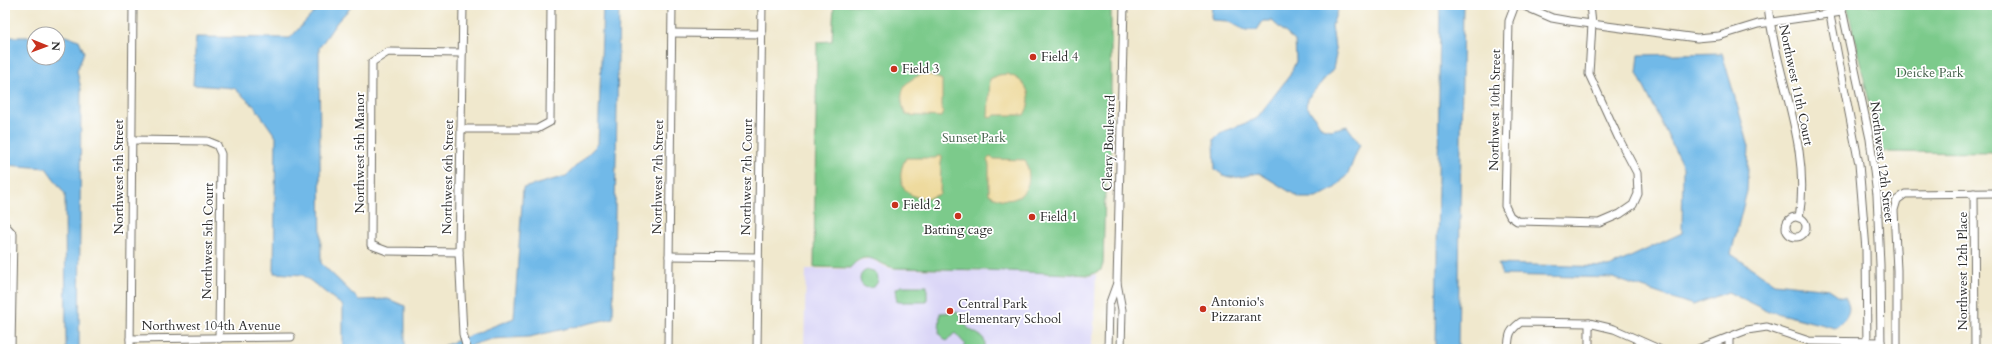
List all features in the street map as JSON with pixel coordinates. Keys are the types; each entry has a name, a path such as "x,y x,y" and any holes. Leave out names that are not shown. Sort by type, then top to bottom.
{"street":[{"name":"Northwest 5th Street","path":"130,349 133,5"},
{"name":"Northwest 6th Street","path":"463,5 459,252 463,334 467,349"},
{"path":"461,129 537,129 550,122 551,5"},
{"name":"Northwest 7th Street","path":"668,349 672,5"},
{"name":"Northwest 7th Court","path":"757,349 762,5"},
{"name":"Cleary Boulevard","path":"1121,349 1122,310 1117,283 1124,5"},
{"name":"Northwest 10th Street","path":"1516,5 1509,21 1505,206 1510,216 1518,221 1599,223 1620,214 1633,205 1638,194 1638,173 1619,139 1590,74 1592,24"},
{"path":"1522,5 1552,18 1642,32 1697,38 1718,36 1770,22 1829,14 1842,9"},
{"path":"1590,5 1592,24"},
{"name":"Northwest 11th Court","path":"1768,5 1770,22 1791,109 1802,176 1803,198 1800,218"},
{"name":"Northwest 12th Street","path":"1828,5 1859,164 1866,250 1867,345"},
{"name":"Northwest 12th Street","path":"1842,9 1870,139 1876,188 1880,265 1881,345"},
{"path":"672,33 762,34"},
{"name":"Northwest 5th Manor","path":"459,252 387,251 371,245 372,62 388,52 462,53"},
{"name":"Northwest 5th Court","path":"131,140 207,141 216,145 221,154 219,339"},
{"name":"Northwest 12th Place","path":"1974,193 1975,349"},
{"path":"1897,349 1897,270 1894,210 1897,200 1905,194 1997,193"},
{"path":"6,226 13,234 11,349"},
{"path":"669,256 758,257"},
{"name":"Cleary Boulevard","path":"1108,349 1109,305 1117,283"},
{"path":"1508,349 1508,337 1511,329 1520,322 1589,323 1614,329 1659,349"},
{"path":"1589,323 1589,349"},
{"path":"1698,349 1747,330 1768,327 1809,341 1881,345"},
{"name":"Northwest 104th Avenue","path":"130,338 219,339 291,337"},
{"path":"1729,338 1729,349"},
{"path":"1809,341 1809,349"}],"shaded area":[{"name":"Central Park Elementary School","path":"871,259 888,268 896,269 1006,271 1090,276 1096,274 1094,325 1091,349 804,349 806,269 849,269 861,260"}],"green space":[{"name":"Sunset Park","path":"834,5 1111,5 1111,158 1105,191 1103,264 1101,270 1090,275 986,270 895,268 867,258 856,262 850,268 814,267 817,42 832,41"},
{"name":"Deicke Park","path":"1847,5 1997,5 1997,153 1877,152 1871,110"},
{"path":"869,270 875,273 878,279 875,285 869,288 863,285 860,279 863,273"},
{"path":"902,286 927,286 927,302 897,302 895,289"},
{"path":"956,312 962,315 965,324 970,330 984,339 985,346 983,349 962,349 966,345 955,333 946,341 939,334 940,313"}],"sand":[{"path":"924,74 931,75 942,80 942,110 944,112 942,117 906,115 903,108 902,95 906,84"},
{"path":"1007,74 1020,80 1027,90 1029,102 1024,115 995,115 992,118 988,117 990,79 999,75"},
{"path":"942,156 940,194 921,198 913,196 903,185 901,177 902,168 906,158 935,158"},
{"path":"990,157 994,159 1025,160 1029,180 1022,194 1016,198 1008,200 999,199 989,194 989,165 987,160"}],"water":[{"path":"321,5 353,5 337,22 319,48 321,263 359,300 388,299 405,306 405,346 408,349 343,349 343,306 303,275 274,273 276,137 255,107 234,88 193,85 196,37 290,38"},
{"path":"603,5 619,5 613,318 529,337 491,339 460,349 436,349 514,318 523,188 566,176 598,144"},
{"path":"1212,5 1339,5 1332,26 1336,55 1333,69 1309,97 1306,105 1322,128 1331,130 1347,126 1360,144 1348,174 1335,188 1316,198 1300,198 1259,173 1241,177 1231,177 1220,173 1215,169 1214,139 1220,133 1256,119 1290,75 1296,61 1295,41 1272,21 1263,21 1257,30 1244,30 1227,21 1212,20"},
{"path":"1440,5 1463,5 1458,349 1436,349"},
{"path":"66,36 79,40 84,52 77,71 81,89 79,349 66,349 65,194 46,168 5,165 5,37 26,37 26,66 66,66"},
{"path":"1722,53 1749,146 1747,191 1731,254 1774,283 1829,289 1841,297 1845,297 1848,302 1849,310 1842,322 1835,328 1765,310 1728,292 1693,305 1613,278 1502,275 1498,264 1609,267 1682,233 1683,167 1637,73 1639,55"}],"place":[{"name":"Field 4","path":"1033,57"},
{"name":"Field 3","path":"894,69"},
{"name":"Field 2","path":"895,205"},
{"name":"Batting cage","path":"958,216"},
{"name":"Field 1","path":"1032,217"},
{"name":"Antonio's Pizzarant","path":"1203,309"},
{"name":"Central Park Elementary School","path":"950,311"}]}
